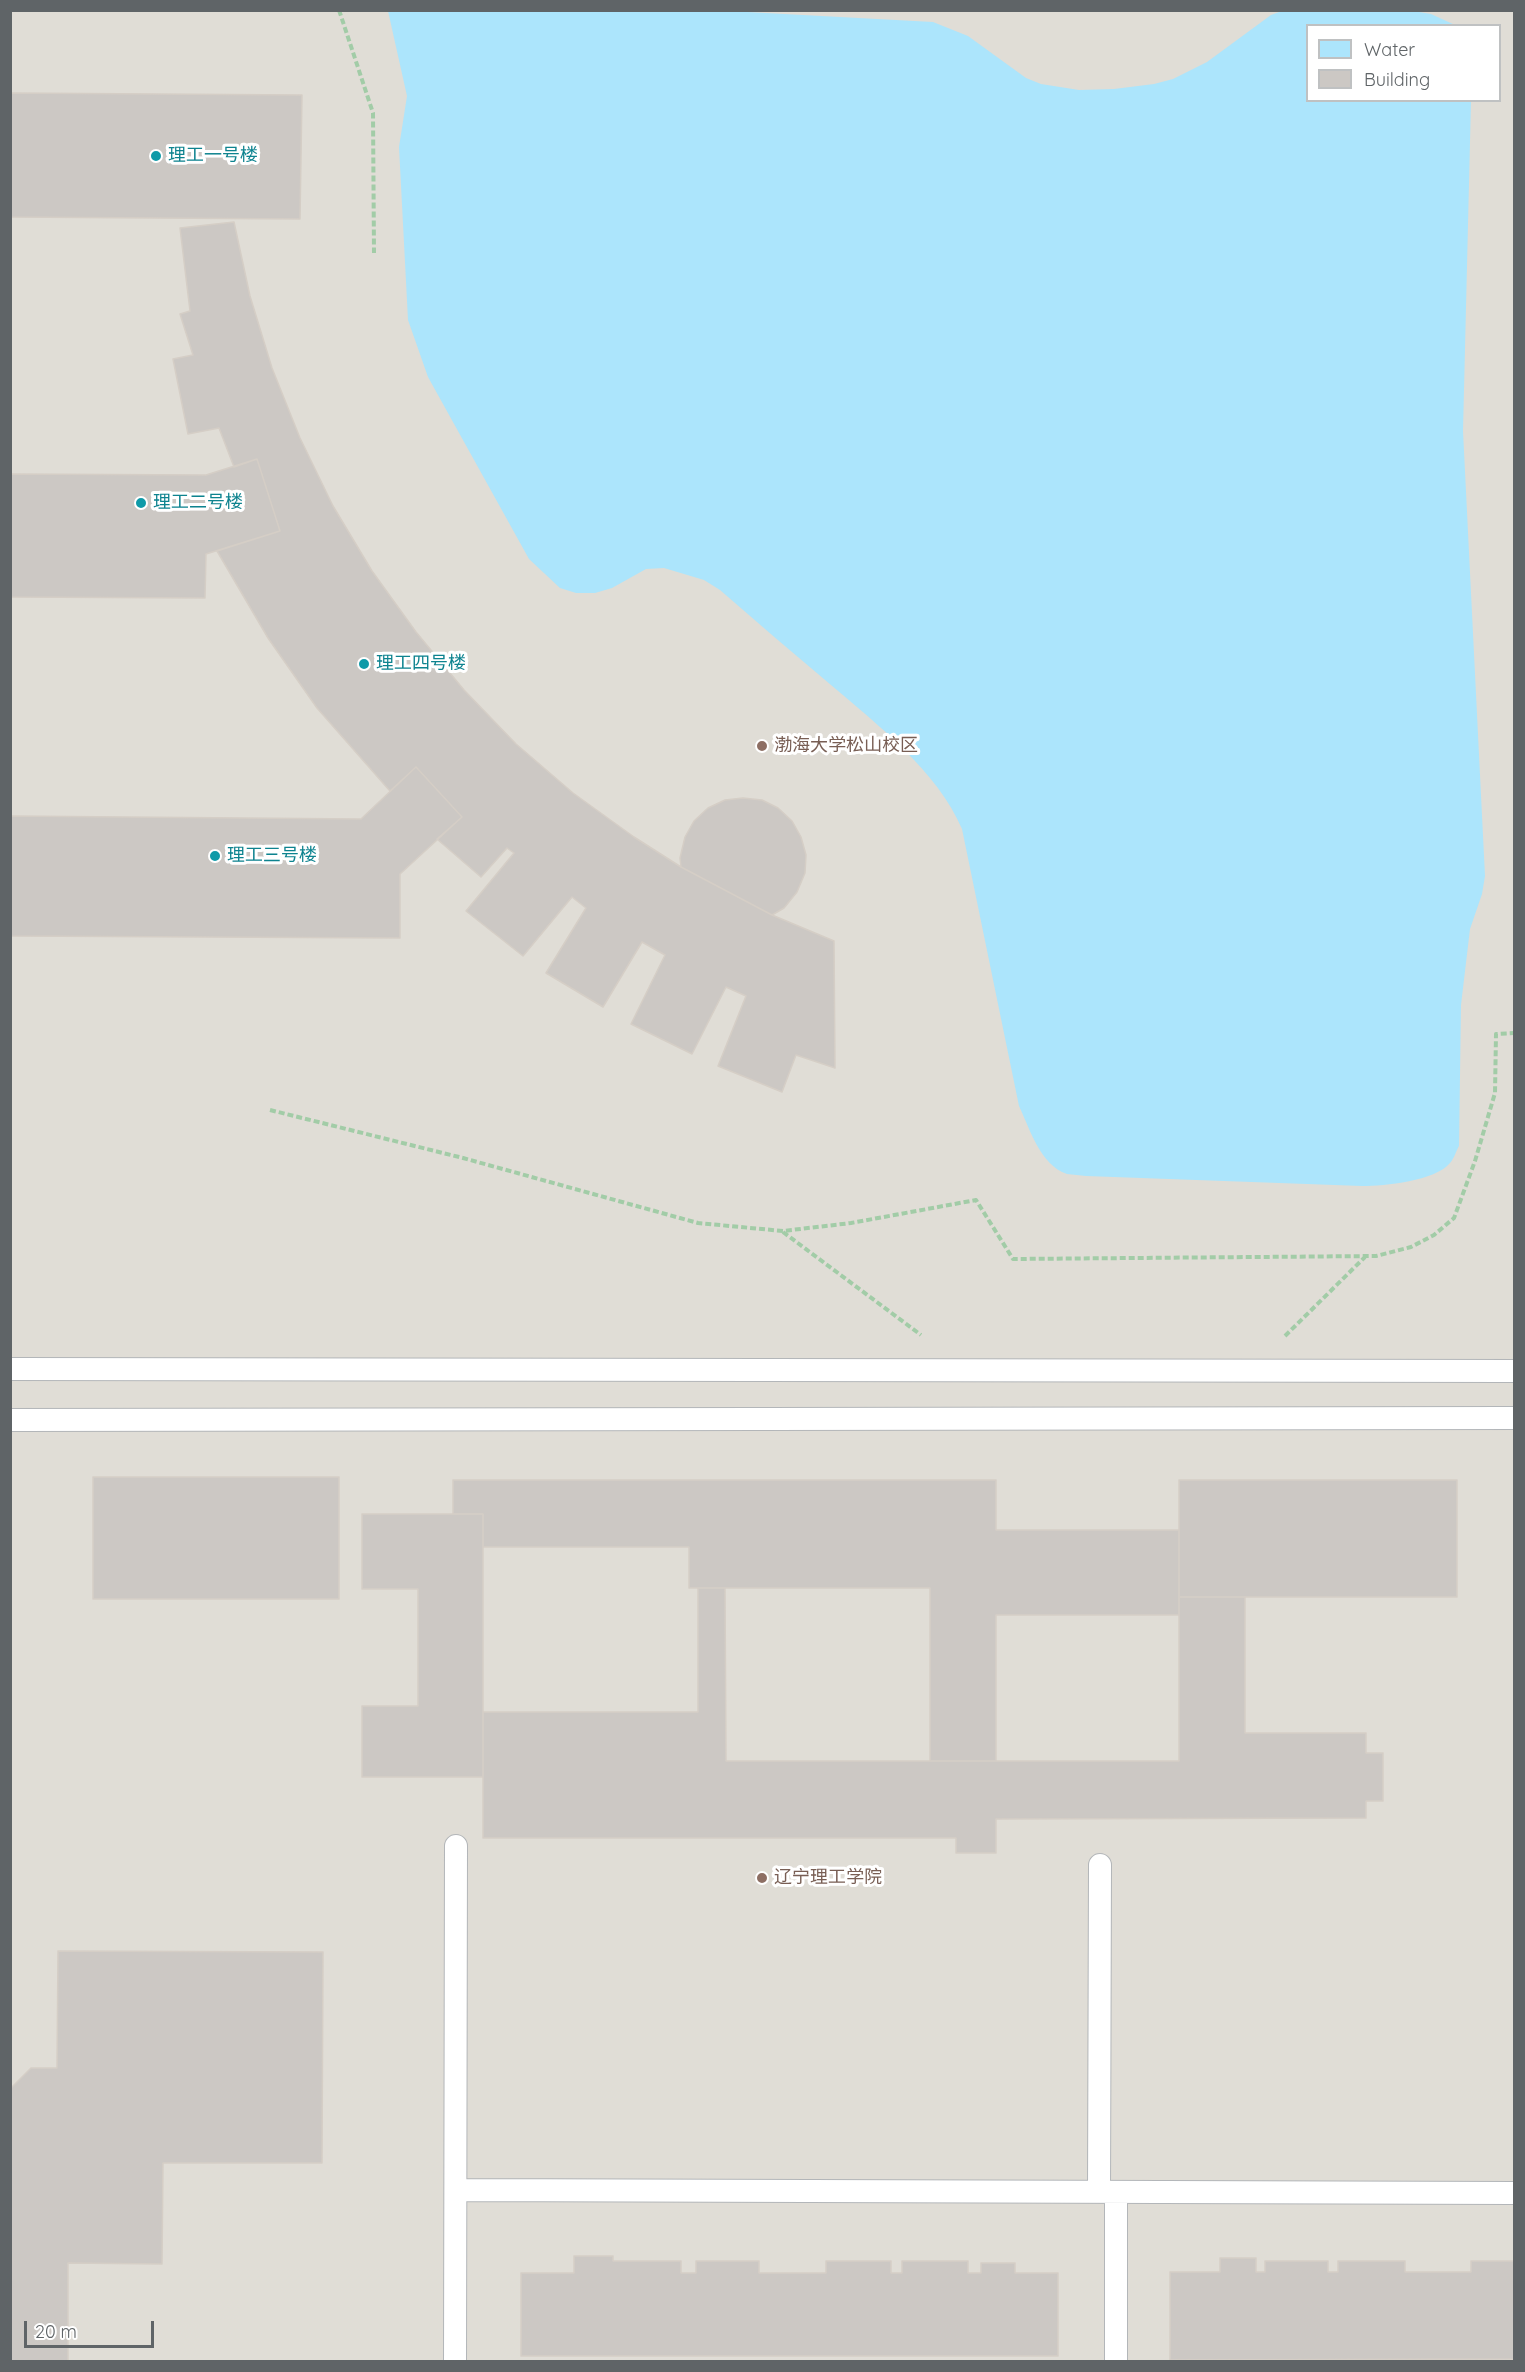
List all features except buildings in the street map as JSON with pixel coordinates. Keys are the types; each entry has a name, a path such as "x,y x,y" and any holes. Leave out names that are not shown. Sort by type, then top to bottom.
{"lane":[{"path":"10,1369 1515,1371"},
{"path":"10,1420 1515,1418"},
{"path":"455,2361 456,1845"},
{"path":"1101,1865 1108,2192 1116,2361"},
{"path":"456,2190 1515,2193"}],"path":[{"path":"339,10 373,113 374,253"},
{"path":"270,1110 463,1158 698,1223 783,1231 851,1223 976,1200 1013,1259 1376,1256 1411,1247 1434,1235 1454,1218 1475,1161 1495,1093 1496,1034 1515,1033"},
{"path":"783,1231 920,1335 932,1335"},
{"path":"1284,1337 1366,1256"}],"shaded area":[{"path":"11,11 1514,11 1514,2361 11,2362"}],"water":[{"path":"710,10 933,22 968,36 1026,78 1041,84 1079,90 1114,89 1173,79 1207,62 1271,15 1282,11 1413,11 1431,14 1453,24 1306,24 1306,102 1471,102 1463,431 1485,876 1482,894 1470,929 1461,1005 1459,1146 1451,1161 1443,1169 1409,1181 1362,1186 1086,1176 1067,1174 1050,1163 1037,1145 1019,1106 962,829 938,788 922,769 868,716 720,590 704,580 664,568 646,569 612,588 595,593 576,593 560,588 529,559 428,377 408,320 399,147 407,96 388,11"}],"place":[{"name":"理工一号楼","path":"156,156"},
{"name":"理工二号楼","path":"141,503"},
{"name":"理工四号楼","path":"364,664"},
{"name":"渤海大学松山校区","path":"762,746"},
{"name":"理工三号楼","path":"215,856"},
{"name":"辽宁理工学院","path":"762,1878"}]}
